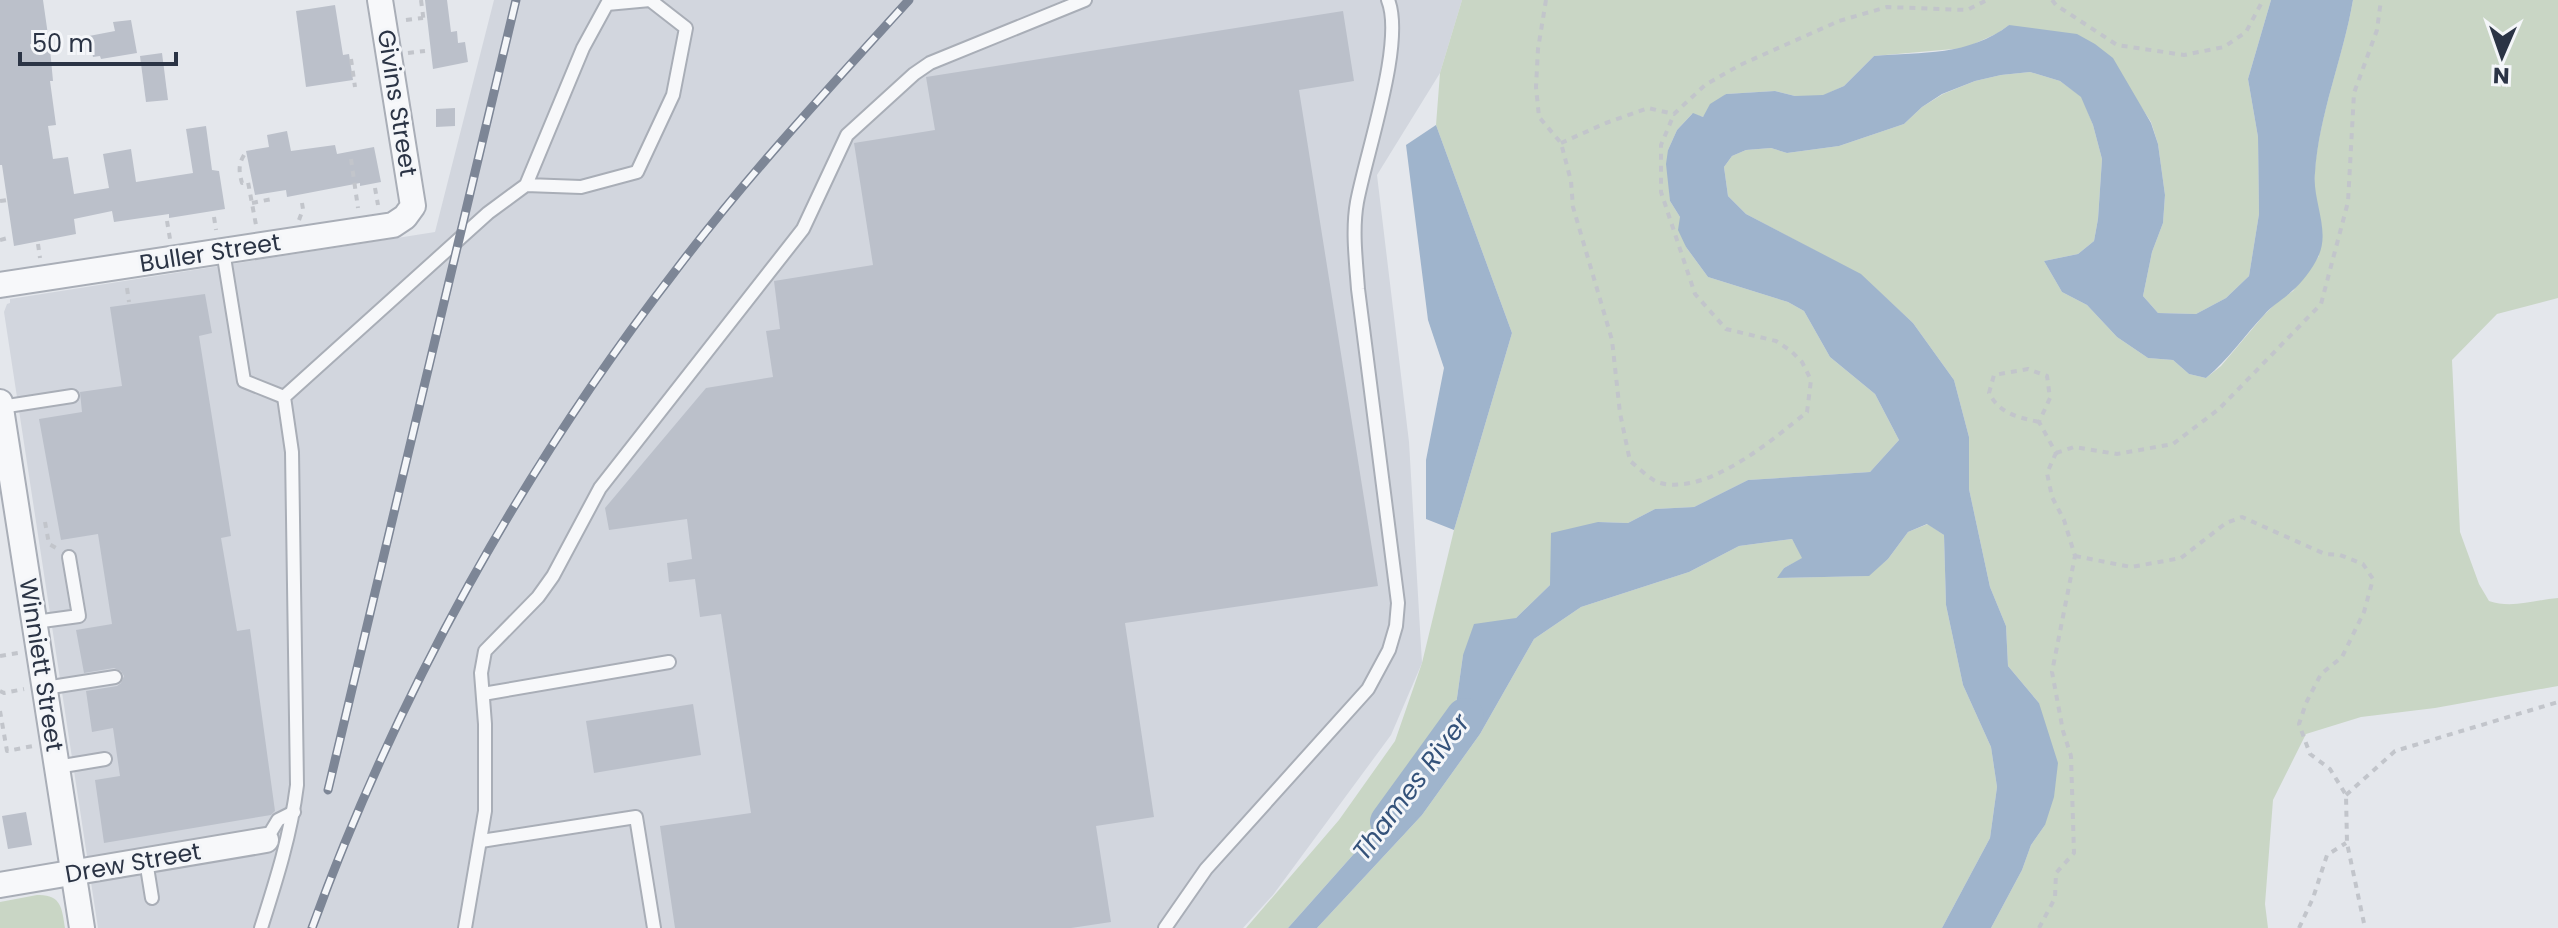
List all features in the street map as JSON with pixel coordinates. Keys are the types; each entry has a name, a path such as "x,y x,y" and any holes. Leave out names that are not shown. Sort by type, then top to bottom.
{"street":[{"name":"Givins Street","path":"380,0 413,206"},
{"name":"Buller Street","path":"0,285 220,244 393,225 405,217 413,206"},
{"name":"Winniett Street","path":"0,405 35,622 38,688 57,767 82,928"},
{"name":"Drew Street","path":"0,885 266,840"}],"lane":[{"path":"284,397 488,213 526,185 583,48 607,4 650,0 686,28 673,95 637,172 581,187 526,185"},
{"path":"465,928 485,811 482,660 485,651 538,597 553,576 600,488 803,229 847,135 930,63 1085,0"},
{"path":"1165,928 1206,869 1368,689 1389,650 1396,626 1398,603 1358,289 1356,238 1356,205 1389,65 1393,31 1388,0"},
{"path":"220,244 244,381 284,397"},
{"path":"0,405 72,396"},
{"path":"261,928 294,812 297,785 292,452 284,397"},
{"path":"35,622 79,616 69,557"},
{"path":"483,694 669,662"},
{"path":"38,688 115,677"},
{"path":"57,767 105,759"},
{"path":"266,840 278,820 294,812"},
{"path":"481,841 636,817 654,928"},
{"path":"146,861 152,898"}],"path":[{"path":"399,21 424,20 421,0"},
{"path":"1546,0 1538,49 1536,87 1539,117 1561,143 1571,181 1573,207 1612,340 1620,413 1630,461 1658,483 1699,483 1760,450 1807,412 1811,380 1808,371 1791,351 1776,341 1726,329 1695,294 1661,192 1661,145 1674,114 1705,85 1740,65 1839,21 1887,7 1967,10 1987,0"},
{"path":"2052,0 2117,45 2184,55 2224,47 2246,32 2263,0"},
{"path":"2039,928 2055,898 2056,873 2074,853 2071,756 2052,672 2075,556 2064,520 2052,497 2047,473 2056,453 2074,447 2117,454 2173,444 2219,409 2321,304 2348,202 2354,93 2377,30 2381,0"},
{"path":"405,53 425,51"},
{"path":"351,59 355,87"},
{"path":"1561,143 1648,108 1674,114"},
{"path":"244,155 239,174 242,183 248,182 257,231"},
{"path":"351,159 359,215"},
{"path":"375,188 379,211"},
{"path":"252,203 272,199"},
{"path":"0,201 7,200"},
{"path":"297,225 302,203"},
{"path":"214,217 220,244"},
{"path":"167,221 171,244"},
{"path":"0,240 8,238"},
{"path":"2039,422 2050,398 2047,376 2028,369 1994,375 1989,393 1997,408 2039,422 2056,453"},
{"path":"2075,556 2131,567 2181,558 2226,523 2242,517 2310,548 2363,564 2373,579 2364,612 2342,657 2321,674 2299,724 2310,754 2330,769 2346,795 2347,843 2365,928"},
{"path":"35,525 55,521"},
{"path":"45,522 49,544 69,557"},
{"path":"0,656 24,652"},
{"path":"0,691 38,688"},
{"path":"2346,795 2395,751 2558,702"},
{"path":"0,711 7,751 40,745"},
{"path":"2299,928 2327,855 2347,843"}],"shaded area":[{"path":"494,0 1462,0 1440,73 1377,175 1409,442 1422,663 1391,735 1273,895 1243,928 98,928 4,312 7,304 10,299 435,232"}],"green space":[{"path":"1462,0 2271,0 2248,79 2258,137 2259,214 2249,276 2226,298 2196,314 2158,313 2143,296 2152,252 2163,223 2165,195 2158,144 2151,122 2132,93 2009,25 1965,48 1874,56 1844,86 1822,96 1795,96 1775,91 1726,94 1703,117 1692,114 1677,130 1668,150 1670,201 1680,217 1686,247 1708,277 1788,302 1804,311 1830,357 1875,394 1899,440 1870,472 1748,480 1694,507 1655,509 1628,523 1598,522 1550,585 1516,618 1463,655 1456,705 1432,766 1288,928 1246,928 1339,820 1395,741 1422,663 1454,530 1512,333 1436,125 1440,73"},
{"path":"2353,0 2558,0 2558,298 2497,314 2452,360 2460,532 2479,584 2489,601 2514,604 2558,598 2558,686 2435,708 2361,717 2306,734 2273,800 2265,904 2268,928 1991,928 2022,870 2031,845 2045,825 2039,703 2008,666 2006,626 1990,587 1969,489 1969,437 1954,380 1913,323 1861,275 1746,214 1728,196 1724,167 1732,156 1746,150 1771,148 1787,153 1839,146 1904,124 1922,107 1943,94 1975,81 2030,72 2060,81 2082,97 2093,125 2102,159 2098,219 2094,241 2078,254 2044,261 2062,292 2087,305 2117,337 2148,358 2173,360 2189,374 2206,378 2221,366 2278,301 2293,291 2319,256 2315,169"},
{"path":"1928,524 1944,535 1946,605 1963,685 1991,747 1997,787 1990,838 1942,928 1317,928 1422,815 1480,734 1534,639 1581,607 1689,572 1739,546 1792,539 1803,558 1784,568 1778,578 1868,576 1888,559 1908,532"},
{"path":"37,895 56,900 65,928 0,928 0,902"}],"water":[{"path":"2271,0 2353,0 2317,151 2315,183 2323,237 2318,257 2299,284 2267,311 2206,378 2189,374 2173,360 2148,358 2117,337 2087,305 2062,292 2044,261 2078,254 2094,241 2098,219 2102,159 2093,125 2081,97 2060,81 2030,72 1975,81 1942,94 1904,124 1839,146 1787,153 1771,148 1746,150 1732,156 1724,167 1728,196 1746,214 1861,274 1913,323 1954,380 1969,437 1969,489 1990,587 2006,626 2008,666 2039,703 2058,763 2054,797 2045,825 2031,845 2022,870 1991,928 1942,928 1990,838 1997,787 1991,747 1963,685 1946,605 1944,535 1927,524 1908,532 1888,559 1869,576 1777,578 1784,568 1802,558 1792,539 1739,546 1689,572 1581,607 1534,639 1480,734 1422,815 1317,928 1288,928 1432,766 1456,705 1463,655 1474,624 1516,618 1550,585 1551,533 1598,522 1628,523 1655,509 1694,507 1748,480 1870,472 1899,440 1875,394 1830,357 1804,311 1788,302 1708,277 1686,247 1678,230 1680,217 1670,201 1666,164 1668,150 1677,130 1693,113 1703,117 1710,104 1726,94 1775,91 1795,96 1823,95 1844,86 1874,56 1944,51 1978,42 2009,25 2077,34 2113,58 2151,123 2158,144 2165,195 2163,223 2152,252 2143,296 2158,313 2196,314 2226,298 2249,276 2259,214 2258,137 2248,79"},
{"path":"1436,125 1512,333 1454,530 1426,519 1426,460 1444,368 1428,320 1406,145"}],"building":[{"path":"0,0 43,0 56,125 48,126 53,159 68,157 74,194 109,188 103,154 131,149 136,182 193,173 186,129 206,126 212,170 219,171 225,209 169,218 169,214 114,222 112,211 74,219 76,234 14,246 0,165"},
{"path":"425,0 447,0 451,32 457,31 458,43 465,42 468,62 433,69"},
{"path":"335,5 343,55 349,54 353,80 306,87 296,11"},
{"path":"1343,11 1354,81 1299,90 1378,586 1125,623 1154,817 1096,826 1111,922 1071,928 675,928 660,826 751,813 721,614 700,617 695,579 669,582 667,563 692,559 687,519 609,530 605,508 706,388 773,377 766,331 780,329 774,281 873,265 854,143 935,130 926,77"},
{"path":"131,20 137,53 101,59 100,56 93,57 89,36 115,31 113,22"},
{"path":"162,53 168,100 146,102 140,56"},
{"path":"455,108 455,126 436,127 436,109"},
{"path":"287,131 291,151 335,145 337,154 374,147 381,182 287,197 286,190 255,195 246,151 269,147 267,135"},
{"path":"205,294 212,333 199,336 231,536 221,538 237,631 250,629 275,811 271,815 104,843 95,780 120,776 113,728 92,732 86,691 117,686 124,676 114,668 84,673 76,630 112,624 98,534 61,540 39,419 82,412 80,392 122,386 110,307"},
{"path":"693,704 701,755 594,773 586,721"},
{"path":"26,812 32,845 8,849 2,816"}],"waterway":[{"name":"Thames River","path":"1389,822 1465,717"}],"railway":[{"path":"328,790 516,0"},
{"path":"312,928 346,840 425,668 516,503 567,423 620,345 703,235 790,132 909,0"}]}
